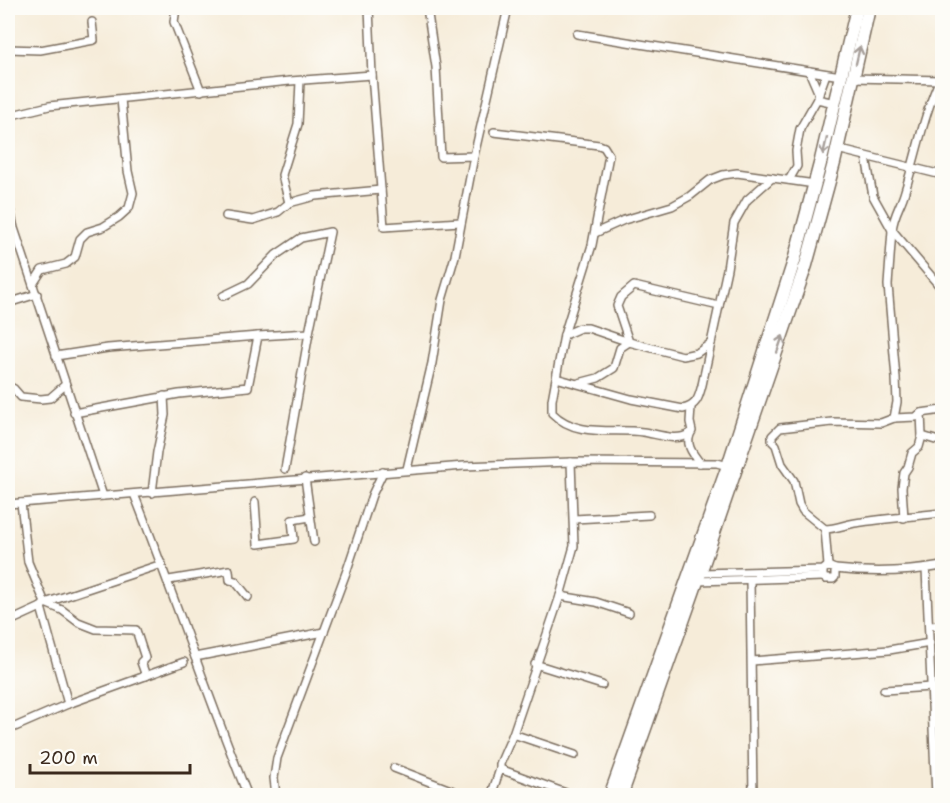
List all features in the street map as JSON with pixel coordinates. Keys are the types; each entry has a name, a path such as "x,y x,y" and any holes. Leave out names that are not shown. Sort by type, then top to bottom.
{"highway":[{"path":"847,77 857,8"},
{"path":"611,795 728,466 794,261 838,106 869,8"},
{"path":"611,795 698,577 800,284 837,149 838,106"}],"street":[{"path":"176,8 174,22 201,91"},
{"path":"369,8 384,227 460,222"},
{"path":"427,8 436,67 441,157 474,156"},
{"path":"407,469 432,363 442,300 455,256 474,156 508,8"},
{"path":"8,50 40,50 94,40 92,22"},
{"path":"577,34 847,77 942,78 911,168 905,193 894,216 892,230 888,285 896,378 897,402 894,418"},
{"path":"809,71 818,97 838,106"},
{"path":"789,180 797,166 796,152 800,129 818,97 826,74"},
{"path":"8,116 49,106 372,75"},
{"path":"290,203 282,175 298,123 300,81"},
{"path":"33,284 42,270 66,264 75,257 80,239 87,232 103,227 129,208 133,193 128,171 121,99"},
{"path":"494,132 604,147 609,155 595,233 564,335 552,413 572,424 599,432 640,432 678,437 689,434"},
{"path":"837,149 942,175"},
{"path":"866,157 873,196 892,230 942,289"},
{"path":"595,233 624,220 681,201 717,177 737,173 815,184"},
{"path":"556,378 630,399 683,409 697,402 736,218 747,200 772,178"},
{"path":"226,216 253,220 278,212 290,203 315,196 381,190"},
{"path":"8,201 11,229 37,294 103,496"},
{"path":"224,296 248,284 276,255 301,237 330,232 285,469"},
{"path":"629,342 617,306 621,297 634,286 719,306"},
{"path":"8,303 37,294"},
{"path":"564,335 580,328 588,328 629,342 683,356 697,353 711,343"},
{"path":"56,356 162,342 211,341 309,333"},
{"path":"74,413 165,396 248,387 258,336"},
{"path":"577,383 598,378 614,368 620,348 629,342"},
{"path":"8,387 14,389 21,397 41,399 50,398 65,385"},
{"path":"152,493 157,452 165,415 165,396"},
{"path":"691,407 692,431 689,434 689,446 700,463"},
{"path":"942,410 921,412 909,419 894,418 881,423 832,422 780,428 772,436 772,441 776,445 783,464 794,481 799,504 803,511 825,528 832,529 845,524 942,513"},
{"path":"904,518 902,488 904,473 912,453 919,447 922,436 921,412"},
{"path":"922,436 942,442"},
{"path":"8,503 152,493 407,469 571,462 717,463 728,466"},
{"path":"491,795 560,596 574,546 571,462"},
{"path":"276,795 274,778 277,758 372,495 383,472"},
{"path":"305,478 314,542"},
{"path":"134,494 169,580 195,657 248,795"},
{"path":"255,502 258,544 294,539 292,520 310,517"},
{"path":"21,503 28,562 43,605 68,705"},
{"path":"574,519 649,515"},
{"path":"825,528 829,572"},
{"path":"8,622 43,605 162,564"},
{"path":"698,577 942,566"},
{"path":"926,568 936,795"},
{"path":"169,580 229,570 230,580 235,581 248,597"},
{"path":"698,577 750,580 829,572"},
{"path":"750,580 753,795"},
{"path":"560,596 596,602 629,612"},
{"path":"43,605 62,610 78,622 96,629 136,630 145,658 141,662 146,676"},
{"path":"930,626 942,625"},
{"path":"195,657 324,632"},
{"path":"752,661 889,650 930,643"},
{"path":"8,730 184,662"},
{"path":"535,664 602,685"},
{"path":"884,690 932,687"},
{"path":"513,734 575,755"},
{"path":"394,768 466,795"},
{"path":"500,769 573,795"}]}
